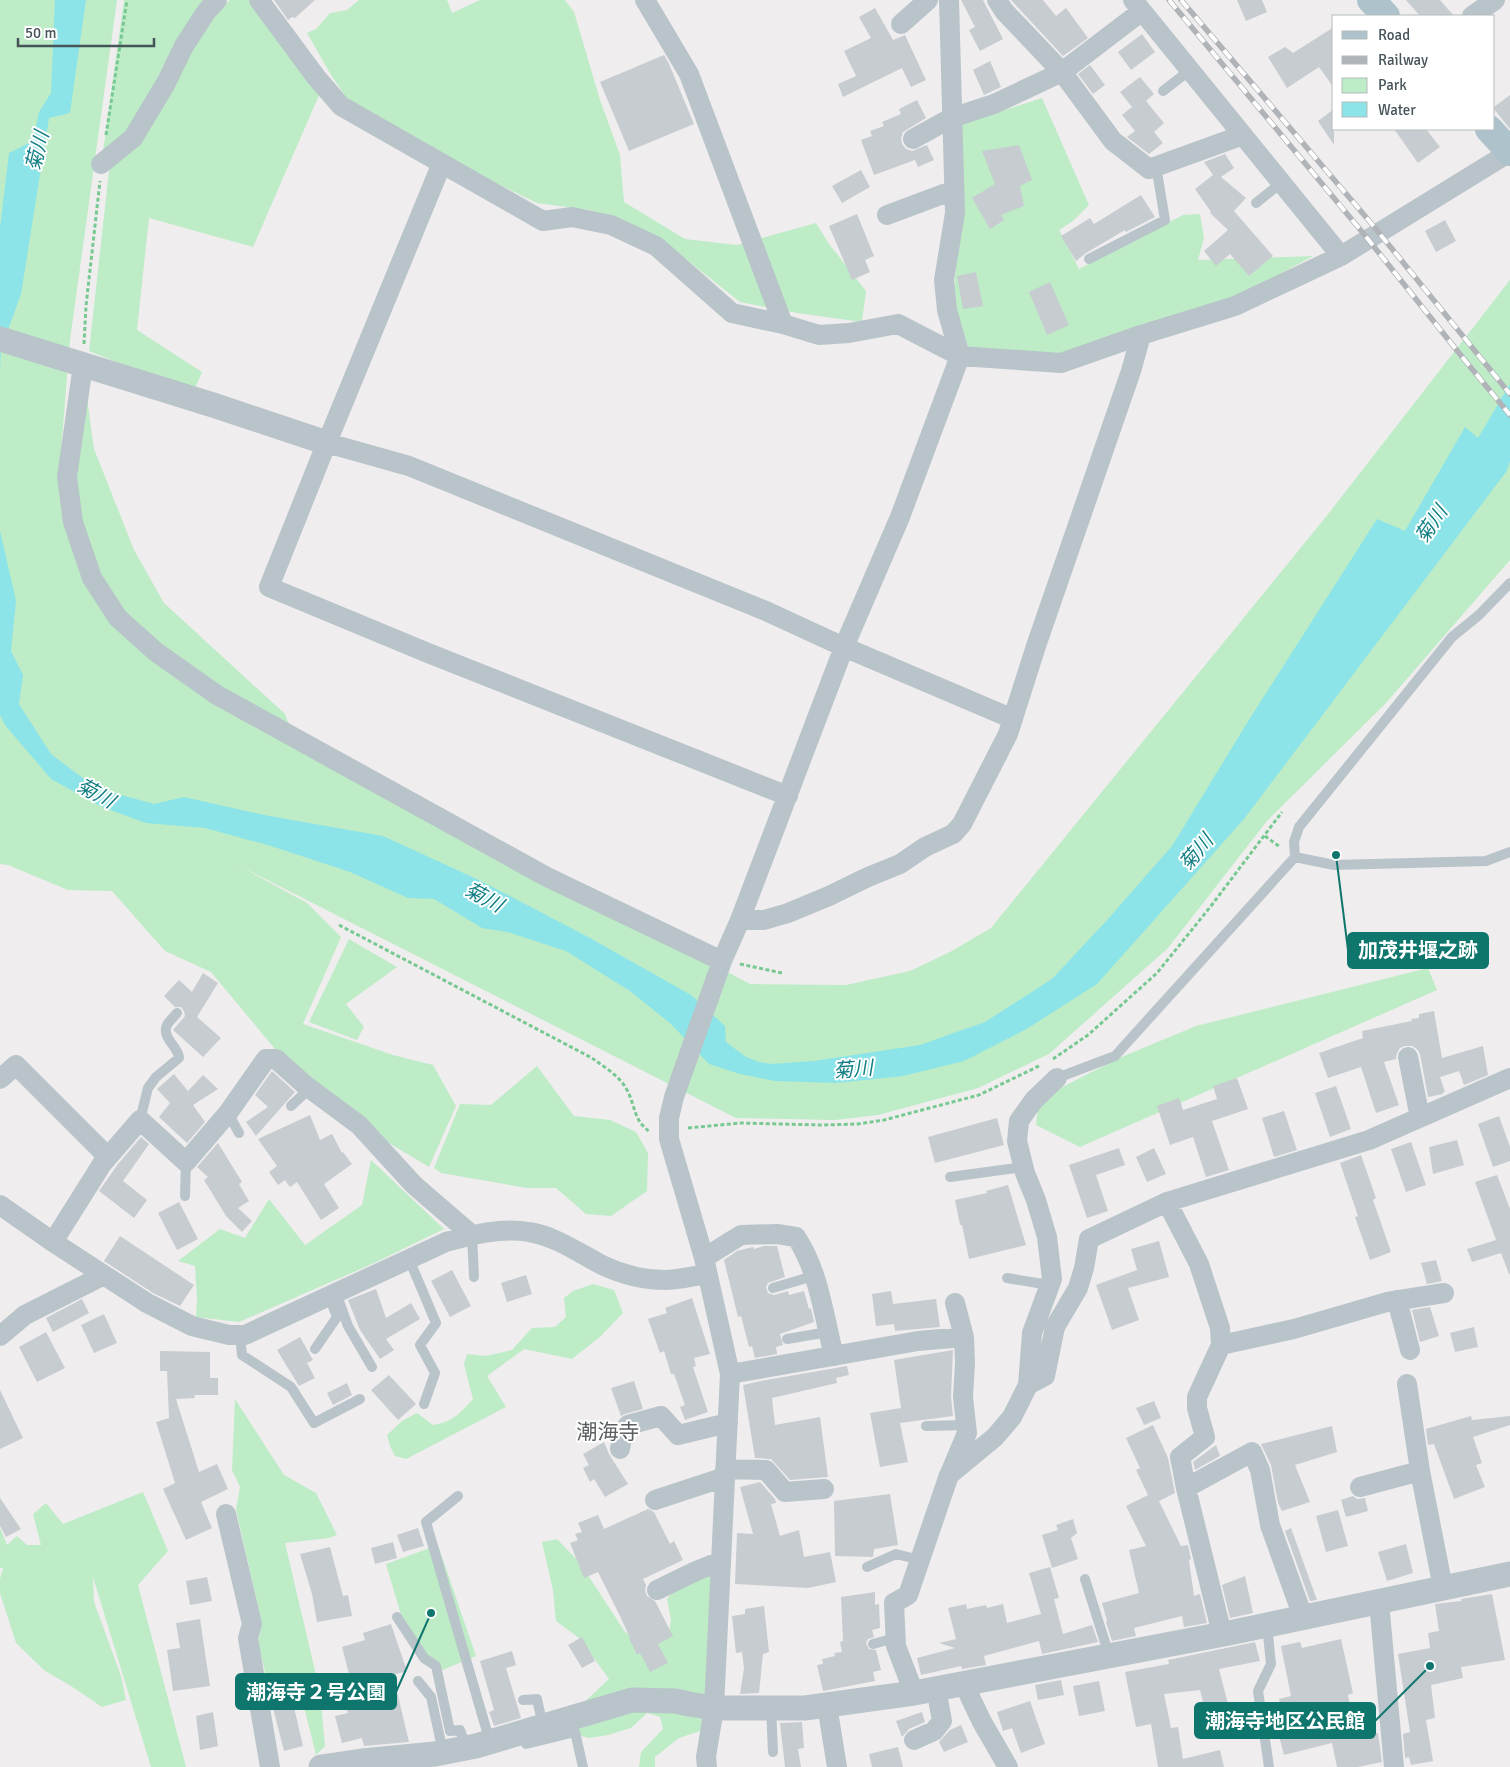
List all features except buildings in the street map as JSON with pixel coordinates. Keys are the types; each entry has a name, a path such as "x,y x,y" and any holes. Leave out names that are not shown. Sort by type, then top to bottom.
{"main road":[{"path":"1371,0 1385,15"},
{"path":"1490,130 1510,152"}],"street":[{"path":"101,164 134,138 184,46 206,12 217,0"},
{"path":"259,0 316,77 341,106 543,220 572,217 611,225 656,246 732,313 783,324 819,335 849,333 898,324 960,356 1061,363 1141,335 1235,306 1341,256 1510,152"},
{"path":"645,0 689,74 783,324"},
{"path":"901,24 928,0"},
{"path":"707,1767 706,1757 714,1708 730,1374 706,1266 669,1134 669,1118 674,1097 721,965 788,796 844,647 900,517 960,356 947,310 944,280 955,213 949,0"},
{"path":"997,0 1004,11 1062,72 1113,141 1149,169 1243,135"},
{"path":"1473,15 1495,0"},
{"path":"913,139 951,118 994,104 1062,72 1137,5 1341,256"},
{"path":"442,163 270,587 428,653 788,796"},
{"path":"888,215 954,190"},
{"path":"740,920 764,920 829,896 900,864 925,847 953,834 962,824 1008,734 1036,646 1131,372 1141,335"},
{"path":"0,339 213,405 327,443 409,466 766,611 844,647 1013,719"},
{"path":"79,364 67,477 73,522 92,578 118,618 156,652 217,695 547,877 721,965"},
{"path":"1408,1057 1420,1118"},
{"path":"53,1242 102,1164 140,1120 186,1162 228,1113 266,1059 276,1059 310,1088 359,1125 414,1185 472,1235"},
{"path":"0,1079 16,1065 108,1158"},
{"path":"949,1475 995,1437 1012,1417 1028,1385 1032,1333 1052,1279 1047,1237 1036,1200 1023,1167 1017,1141 1019,1120 1034,1100 1057,1078"},
{"path":"1028,1385 1045,1376 1055,1328 1078,1288 1089,1239 1167,1202 1370,1140 1510,1078"},
{"path":"1167,1202 1199,1264 1220,1328 1221,1345 1197,1397 1197,1408 1205,1437 1180,1458 1222,1634"},
{"path":"0,1205 147,1303 192,1326 229,1335 245,1335 446,1242 472,1235 498,1231 529,1232 558,1242 629,1276 665,1280 706,1266 741,1235 777,1234 796,1237 804,1249 813,1276 834,1356"},
{"path":"0,1336 25,1315 104,1275"},
{"path":"1221,1345 1294,1330 1387,1302 1444,1293"},
{"path":"1398,1300 1410,1350"},
{"path":"914,1740 934,1731 942,1721 896,1646 894,1603 908,1595 949,1475 967,1433 963,1397 964,1337 955,1303"},
{"path":"730,1374 918,1341 964,1337"},
{"path":"1407,1384 1420,1471 1442,1588"},
{"path":"620,1449 623,1432 628,1425 661,1416 678,1435 728,1423"},
{"path":"1186,1488 1252,1452 1260,1470 1270,1525 1303,1617"},
{"path":"655,1500 725,1473 766,1470 785,1492 824,1488"},
{"path":"1360,1487 1420,1471"},
{"path":"226,1514 252,1624 248,1638 270,1767"},
{"path":"657,1590 721,1561"},
{"path":"321,1767 362,1764 455,1750 632,1700 675,1701 714,1708 805,1708 925,1691 963,1682 1222,1634 1510,1574"},
{"path":"1378,1602 1394,1767"},
{"path":"963,1682 982,1722 1008,1767"},
{"path":"827,1705 837,1767"}],"lane":[{"path":"1163,91 1190,70"},
{"path":"1089,259 1165,220 1156,166"},
{"path":"1256,203 1282,183"},
{"path":"1057,1078 1114,1056 1295,857 1294,842 1299,826 1452,637 1479,615 1510,583"},
{"path":"1295,857 1334,865 1486,861 1510,852"},
{"path":"140,1120 148,1088 156,1077 179,1058 179,1054 168,1040 166,1030 167,1025 177,1013"},
{"path":"291,1106 310,1088"},
{"path":"228,1113 239,1133"},
{"path":"185,1196 186,1162"},
{"path":"950,1177 1023,1167"},
{"path":"472,1235 474,1277"},
{"path":"409,1259 436,1323 420,1345 435,1373 424,1404"},
{"path":"773,1288 813,1276"},
{"path":"1007,1278 1049,1285"},
{"path":"315,1349 337,1317 333,1294"},
{"path":"333,1294 348,1326 372,1367"},
{"path":"787,1339 828,1332"},
{"path":"240,1335 242,1355 291,1387 314,1423 360,1399"},
{"path":"926,1426 966,1425"},
{"path":"458,1496 426,1522 499,1739 512,1747 575,1732 583,1767"},
{"path":"867,1568 896,1554 920,1560"},
{"path":"1085,1579 1110,1655"},
{"path":"397,1617 424,1658 436,1666 450,1731 460,1730 455,1750"},
{"path":"1267,1624 1271,1664 1258,1691 1269,1767"},
{"path":"873,1644 895,1638"},
{"path":"418,1681 431,1697 455,1750"},
{"path":"523,1700 537,1699 543,1726"},
{"path":"771,1708 772,1752"}],"path":[{"path":"79,364 101,164 127,0"},
{"path":"340,925 592,1058 610,1070 627,1089 641,1125 655,1135 740,1123 858,1124 884,1120 979,1095 1050,1061 1088,1036 1157,973 1211,906 1282,812"},
{"path":"721,965 782,973"}],"green space":[{"path":"0,0 117,0 70,340 61,452 86,391 94,449 134,550 164,603 285,714 288,722 300,737 531,868 750,984 846,985 910,971 950,952 991,928 1325,518 1510,280 1510,560 1386,703 1267,821 1168,948 1049,1054 978,1088 878,1115 835,1120 736,1118 236,864 307,903 341,937 303,1024 393,1055 433,1065 456,1106 429,1167 359,1125 305,1085 211,972 165,951 112,891 68,890 8,865 0,864"},
{"path":"124,0 218,0 125,145 102,159"},
{"path":"230,0 251,0 320,93 253,247 149,218 137,330 202,372 193,393 89,351 110,162 209,16"},
{"path":"359,0 447,0 452,13 480,0 565,0 574,12 600,100 620,155 624,202 685,239 737,245 816,223 829,244 866,291 862,322 797,313 740,302 659,238 590,210 537,203 407,140 353,107 331,75 307,33 316,29 330,13 347,10"},
{"path":"1042,98 1089,205 1073,221 1059,230 1079,269 1183,215 1200,214 1204,238 1198,260 1313,256 1219,307 1063,356 968,347 953,301 960,222 959,125"},
{"path":"349,939 397,967 346,1004 364,1027 357,1040 309,1022"},
{"path":"1428,968 1437,990 1080,1147 1036,1125 1039,1099 1119,1058 1196,1026"},
{"path":"537,1066 574,1116 610,1120 636,1132 648,1153 647,1191 611,1216 586,1214 556,1188 527,1188 441,1173 434,1168 460,1104 491,1105"},
{"path":"371,1160 444,1229 372,1264 239,1322 196,1317 195,1266 178,1261 220,1229 245,1238 269,1199 305,1245 362,1205"},
{"path":"593,1284 614,1290 623,1313 600,1337 572,1359 524,1349 487,1376 506,1407 406,1459 395,1456 387,1435 402,1421 417,1413 433,1425 440,1424 456,1416 473,1399 464,1364 467,1354 486,1356 512,1350 532,1328 555,1327 566,1317 564,1298 573,1291"},
{"path":"235,1399 284,1475 316,1493 337,1535 329,1538 285,1543 320,1692 325,1746 316,1755 301,1694 271,1698 258,1642 262,1624 236,1510 240,1487 232,1470"},
{"path":"143,1492 168,1551 138,1585 186,1767 151,1767 93,1577 94,1602 121,1676 126,1700 102,1707 45,1671 16,1643 0,1593 0,1579 3,1568 0,1568 0,1528 7,1545 17,1536 27,1545 41,1545 33,1514 46,1503 63,1524"},
{"path":"557,1539 580,1563 625,1632 641,1642 669,1633 671,1620 667,1599 678,1585 700,1573 710,1577 715,1603 706,1729 679,1738 655,1757 655,1767 639,1767 641,1752 663,1729 660,1717 647,1713 631,1728 589,1738 565,1732 578,1708 609,1679 579,1638 556,1621 553,1590 542,1542"},
{"path":"438,1545 476,1656 438,1672 404,1625 386,1564"}],"water":[{"name":"菊川","path":"55,0 86,0 70,113 49,118 21,294 1,349 0,369 0,228 9,153 33,141 39,112 51,93"},
{"name":"菊川","path":"1510,384 1510,462 1506,472 1244,819 1097,984 1025,1030 964,1061 903,1076 836,1083 775,1081 740,1074 709,1064 671,1024 630,991 566,951 507,932 482,928 434,899 408,898 350,872 271,846 205,828 146,823 102,807 51,779 5,725 0,715 0,531 16,601 11,651 23,675 19,704 51,754 96,788 154,804 184,797 264,815 383,836 481,881 590,938 691,995 725,1026 726,1042 746,1057 759,1062 772,1064 814,1061 920,1045 985,1022 1052,979 1108,919 1172,846 1247,723 1377,519 1405,531 1465,427 1478,438"}],"railway":[{"path":"1169,0 1363,233 1510,415"},
{"path":"1181,0 1371,223 1510,394"}],"place":[{"name":"加茂井堰之跡","path":"1336,855"},
{"name":"潮海寺２号公園","path":"431,1613"},
{"name":"潮海寺地区公民館","path":"1430,1666"}],"district":[{"name":"潮海寺","path":"608,1432"}]}
